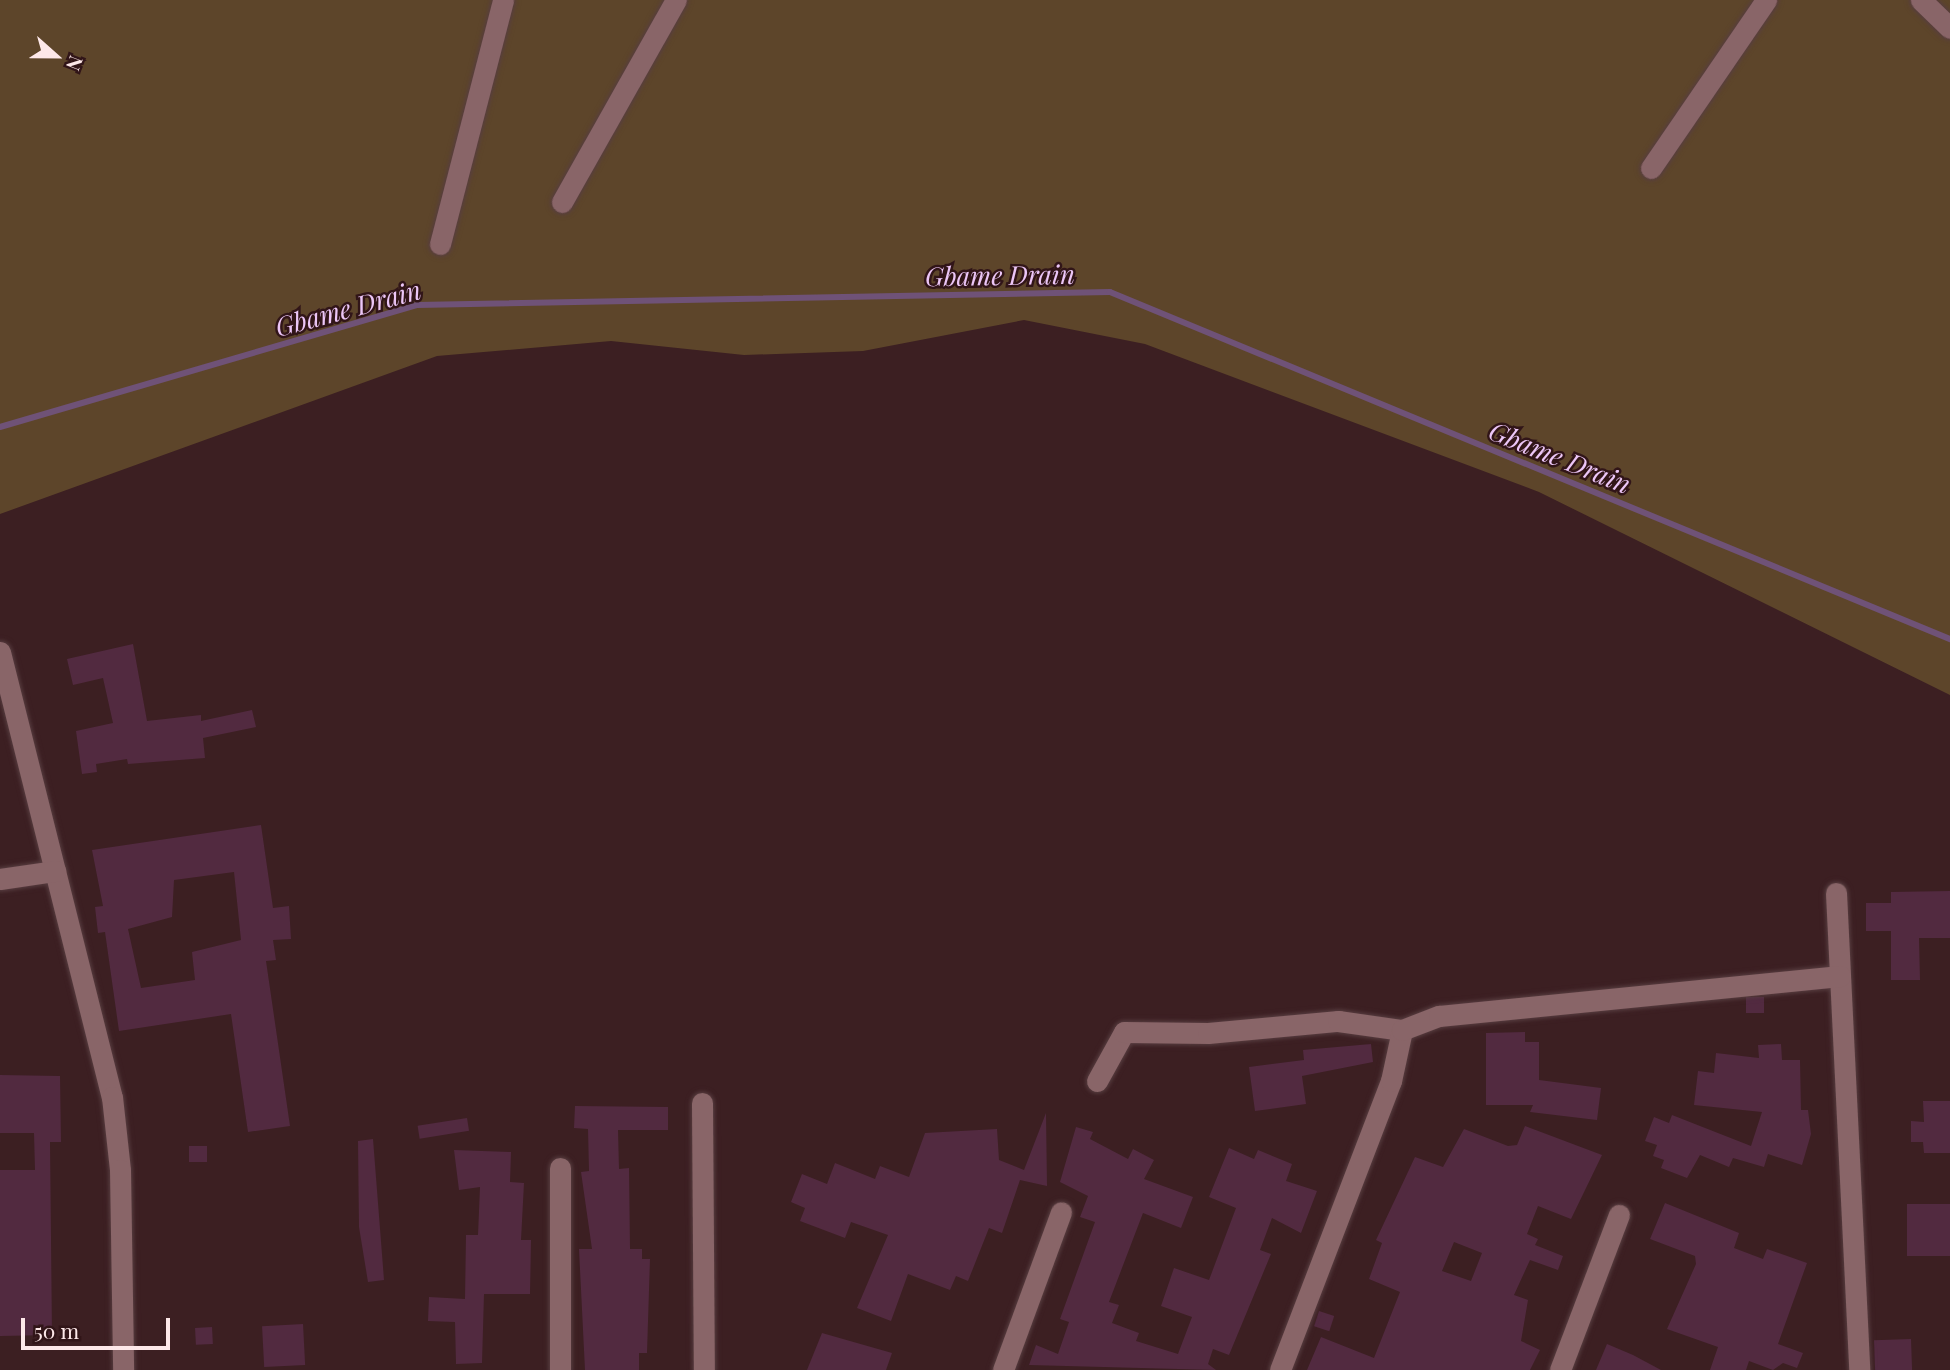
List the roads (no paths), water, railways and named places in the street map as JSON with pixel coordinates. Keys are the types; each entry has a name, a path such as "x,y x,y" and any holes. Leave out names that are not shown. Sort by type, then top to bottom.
{"street":[{"path":"440,244 503,0"},
{"path":"562,202 676,0"},
{"path":"1651,168 1766,0"},
{"path":"1921,0 1950,28"},
{"path":"0,652 113,1097 120,1170 124,1370"},
{"path":"0,879 55,871"},
{"path":"1836,893 1859,1370"},
{"path":"1097,1081 1124,1032 1208,1033 1338,1021 1402,1030 1439,1016 1840,976"},
{"path":"1280,1370 1391,1081 1402,1030"},
{"path":"702,1103 704,1370"},
{"path":"560,1168 560,1370"},
{"path":"1003,1370 1060,1212"},
{"path":"1560,1370 1619,1215"}],"waterway":[{"name":"Gbame Drain","path":"0,427 417,305 1110,292 1950,639"}]}
